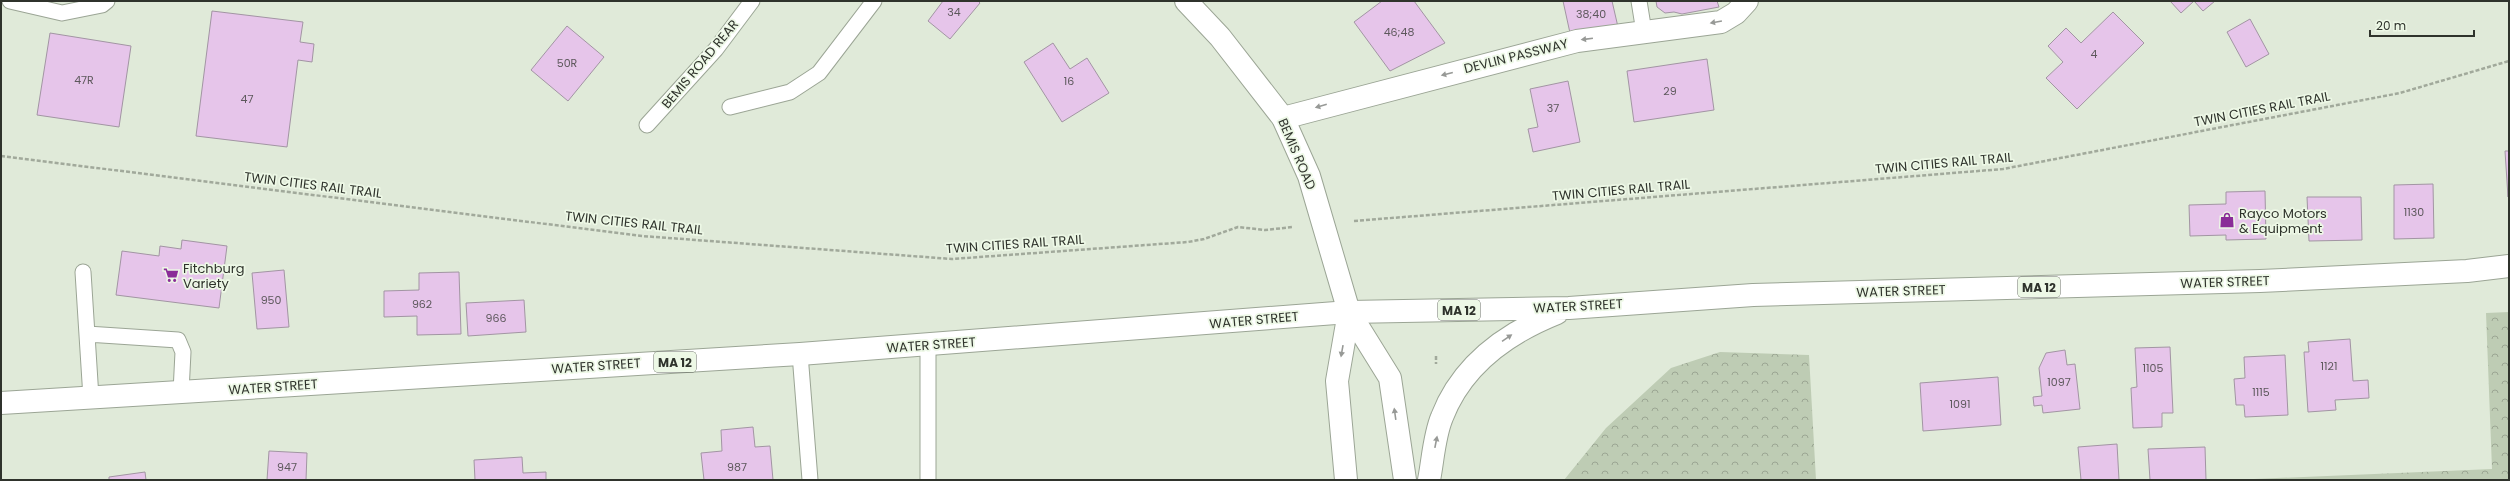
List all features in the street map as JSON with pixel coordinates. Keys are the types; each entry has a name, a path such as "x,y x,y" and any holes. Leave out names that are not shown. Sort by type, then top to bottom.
{"main road":[{"name":"BEMIS ROAD","path":"1186,1 1220,37 1283,118 1309,176 1349,312"},
{"name":"DEVLIN PASSWAY","path":"1283,118 1577,41 1721,22 1736,13 1747,1"},
{"name":"WATER STREET","path":"1,403 800,354 1349,312 1569,308 1753,295 2260,281 2467,270 2509,266"},
{"path":"1429,480 1441,418 1457,384 1490,350 1526,325 1569,308"},
{"path":"1346,480 1337,381 1349,312"},
{"path":"1349,312 1390,378 1405,480"}],"lane":[{"path":"10,1 62,13 102,5 107,1"},
{"name":"BEMIS ROAD REAR","path":"647,125 716,49 752,1"},
{"path":"730,107 790,92 819,73 874,1"},
{"path":"1639,1 1644,32"},
{"path":"83,272 90,398"},
{"path":"87,334 178,340 183,352 181,392"},
{"path":"928,345 928,480"},
{"path":"800,354 810,480"}],"path":[{"name":"TWIN CITIES RAIL TRAIL","path":"1371,220 2003,169 2400,93 2509,61"},
{"name":"TWIN CITIES RAIL TRAIL","path":"1,156 642,236 952,259 1188,242 1204,239 1238,227 1265,230"}],"green space":[{"path":"2509,312 2509,480 2231,480 2492,469 2486,313"},
{"path":"1720,352 1809,355 1816,480 1564,480 1606,428 1671,368"}],"building":[{"path":"943,1 978,1 980,3 950,39 928,21"},
{"path":"1382,1 1414,1 1445,43 1390,71 1354,22"},
{"path":"1563,1 1612,1 1618,27 1570,33"},
{"path":"1656,1 1717,1 1719,7 1682,14 1674,12 1665,13 1657,7"},
{"path":"2170,1 2194,1 2181,13"},
{"path":"2194,1 2215,1 2203,11"},
{"path":"212,11 303,22 300,42 314,44 312,62 298,60 287,147 196,136"},
{"path":"2113,12 2144,43 2077,109 2046,78 2063,62 2048,46 2066,28 2081,43"},
{"path":"2250,19 2269,54 2246,67 2227,32"},
{"path":"567,26 604,57 568,101 531,70"},
{"path":"50,33 131,46 119,127 37,115"},
{"path":"1053,43 1070,69 1087,58 1109,93 1062,122 1024,62"},
{"path":"1707,59 1714,110 1634,122 1627,71"},
{"path":"1568,81 1580,142 1533,152 1528,129 1538,127 1530,89"},
{"path":"2505,151 2509,151 2508,197"},
{"path":"2433,184 2434,238 2394,239 2394,185"},
{"name":"Rayco Motors & Equipment","path":"2265,191 2266,239 2226,240 2226,235 2190,236 2189,205 2226,204 2226,192"},
{"path":"2307,197 2361,197 2362,240 2309,241"},
{"name":"Fitchburg Variety","path":"182,240 227,246 219,308 116,295 122,251 159,256 160,246 181,249"},
{"path":"284,270 289,327 257,329 252,273"},
{"path":"459,272 461,334 417,335 417,316 384,317 384,291 419,290 419,273"},
{"path":"524,300 526,332 468,336 466,303"},
{"path":"2350,339 2353,381 2368,380 2369,398 2335,400 2336,410 2308,412 2304,352 2309,352 2308,342"},
{"path":"2170,347 2173,413 2162,413 2162,427 2133,428 2131,388 2137,387 2135,348"},
{"path":"2065,350 2067,365 2075,364 2080,409 2043,413 2042,405 2034,406 2033,397 2042,396 2039,368 2046,353"},
{"path":"2285,355 2288,415 2245,417 2244,405 2236,405 2234,379 2245,378 2244,357"},
{"path":"1998,377 2001,425 1923,431 1920,383"},
{"path":"753,427 755,447 770,446 773,480 704,480 701,453 722,451 721,430"},
{"path":"2117,444 2119,480 2081,480 2078,447"},
{"path":"2205,447 2206,480 2150,480 2148,449"},
{"path":"269,451 307,453 306,480 267,480"},
{"path":"522,457 523,473 546,472 546,480 475,480 474,460"},
{"path":"145,472 146,480 109,480 109,477"}],"place":[{"name":"Rayco Motors & Equipment","path":"2227,220"},
{"name":"Fitchburg Variety","path":"171,275"}]}
